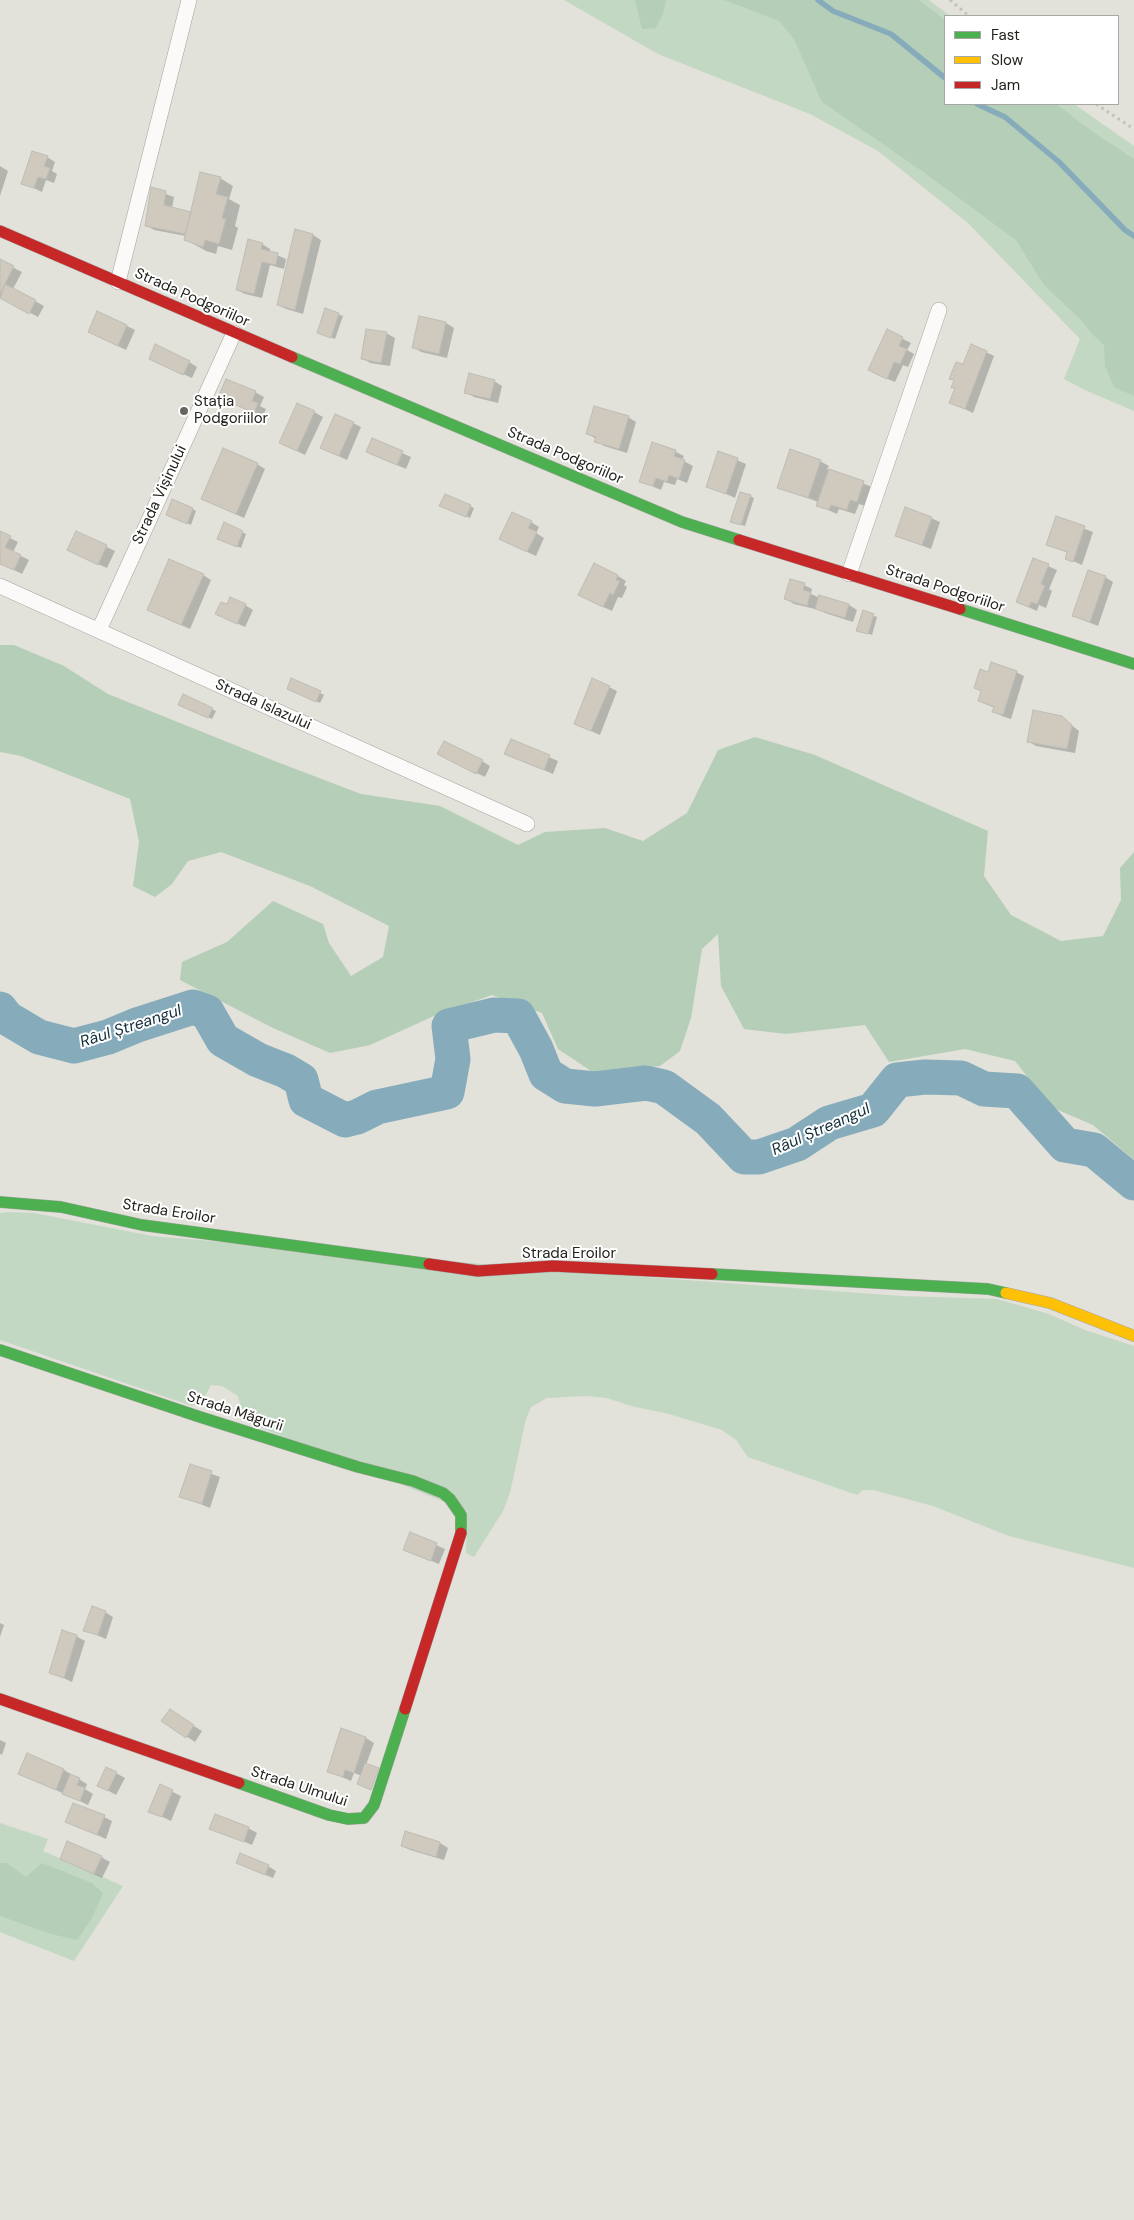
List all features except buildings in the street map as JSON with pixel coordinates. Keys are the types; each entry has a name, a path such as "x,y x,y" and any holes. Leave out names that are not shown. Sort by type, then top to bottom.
{"street":[{"path":"118,282 189,0"},
{"name":"Strada Podgoriilor","path":"0,231 234,333 682,522 1134,664"},
{"path":"849,574 939,310"},
{"name":"Strada Vișinului","path":"99,630 234,333"},
{"name":"Strada Islazului","path":"0,586 527,824"},
{"name":"Strada Eroilor","path":"0,1202 60,1207 142,1225 337,1250 478,1271 553,1266 988,1289 1050,1303 1134,1336"},
{"name":"Strada Măgurii","path":"0,1350 358,1467 413,1481 443,1493 456,1507"},
{"name":"Strada Ulmului","path":"0,1699 329,1815 348,1819 364,1818 374,1805 460,1539 461,1515 456,1507"}],"path":[{"path":"950,0 968,15"},
{"path":"1098,105 1134,129"}],"green space":[{"path":"564,0 929,0 949,15 944,15 944,105 1075,105 1134,146 1134,411 1064,379 1080,339 968,223 878,151 810,114 658,54"},
{"path":"635,0 666,0 664,11 656,28 642,29"},
{"path":"724,0 919,0 944,19 944,105 1057,105 1093,132 1134,159 1134,396 1114,387 1105,366 1104,345 1044,285 1016,240 922,171 822,102 794,39 779,21"},
{"path":"0,645 14,645 64,666 108,694 272,760 361,794 440,806 518,845 545,832 605,828 643,841 687,813 718,750 755,737 815,755 988,831 984,876 1011,915 1061,941 1103,936 1121,900 1120,868 1134,852 1134,1160 1093,1125 1051,1107 1015,1061 965,1049 889,1062 865,1025 786,1034 744,1029 721,986 718,934 702,949 691,1018 680,1051 660,1066 594,1073 558,1049 542,1013 492,995 436,1015 370,1045 330,1053 273,1028 180,980 182,962 227,942 273,901 323,924 329,943 351,976 383,957 389,926 310,886 221,852 188,861 172,884 155,897 133,886 139,842 130,799 21,756 0,752"},
{"path":"0,1213 34,1213 152,1236 578,1272 901,1296 997,1299 1049,1314 1085,1330 1134,1346 1134,1568 1009,1536 933,1506 873,1490 863,1490 857,1495 748,1457 736,1440 722,1430 607,1398 586,1396 547,1398 531,1407 526,1419 510,1493 503,1511 474,1557 466,1553 467,1511 254,1425 243,1415 238,1396 222,1386 211,1385 201,1403 192,1406 0,1340"},
{"path":"0,1823 48,1839 43,1851 123,1886 74,1961 0,1932"},
{"path":"0,1863 6,1863 26,1877 42,1863 92,1883 103,1893 92,1918 77,1940 51,1934 0,1916"}],"waterway":[{"path":"818,0 833,11 891,34 944,77"},
{"path":"979,105 1005,117 1059,162 1125,230 1134,236"},
{"name":"Râul Ștreangul","path":"0,1009 7,1018 39,1037 74,1046 108,1037 137,1025 193,1007 207,1012 223,1040 258,1060 286,1071 301,1080 306,1100 345,1120 357,1117 377,1107 447,1092 453,1059 449,1026 494,1015 518,1016 536,1049 546,1074 565,1086 595,1089 646,1083 664,1087 708,1119 744,1157 759,1157 797,1144 829,1123 873,1110 897,1080 925,1077 961,1078 984,1089 1017,1091 1065,1145 1094,1150 1134,1183"}],"traffic: fast":[{"path":"292,357 682,522 739,540"},
{"path":"960,609 1134,664"},
{"path":"0,1202 61,1207 142,1225 429,1264"},
{"path":"712,1274 988,1289 1006,1293"},
{"path":"0,1350 197,1416 358,1467 413,1481 443,1493 450,1499 461,1515 461,1533"},
{"path":"239,1783 329,1815 348,1819 364,1818 374,1805 405,1709"}],"traffic: slow":[{"path":"1006,1293 1050,1303 1134,1336"}],"traffic: jam":[{"path":"0,231 292,357"},
{"path":"739,540 960,609"},
{"path":"429,1264 478,1271 553,1266 712,1274"},
{"path":"405,1709 461,1533"},
{"path":"0,1699 239,1783"}],"place":[{"name":"Stația Podgoriilor","path":"184,411"}]}
